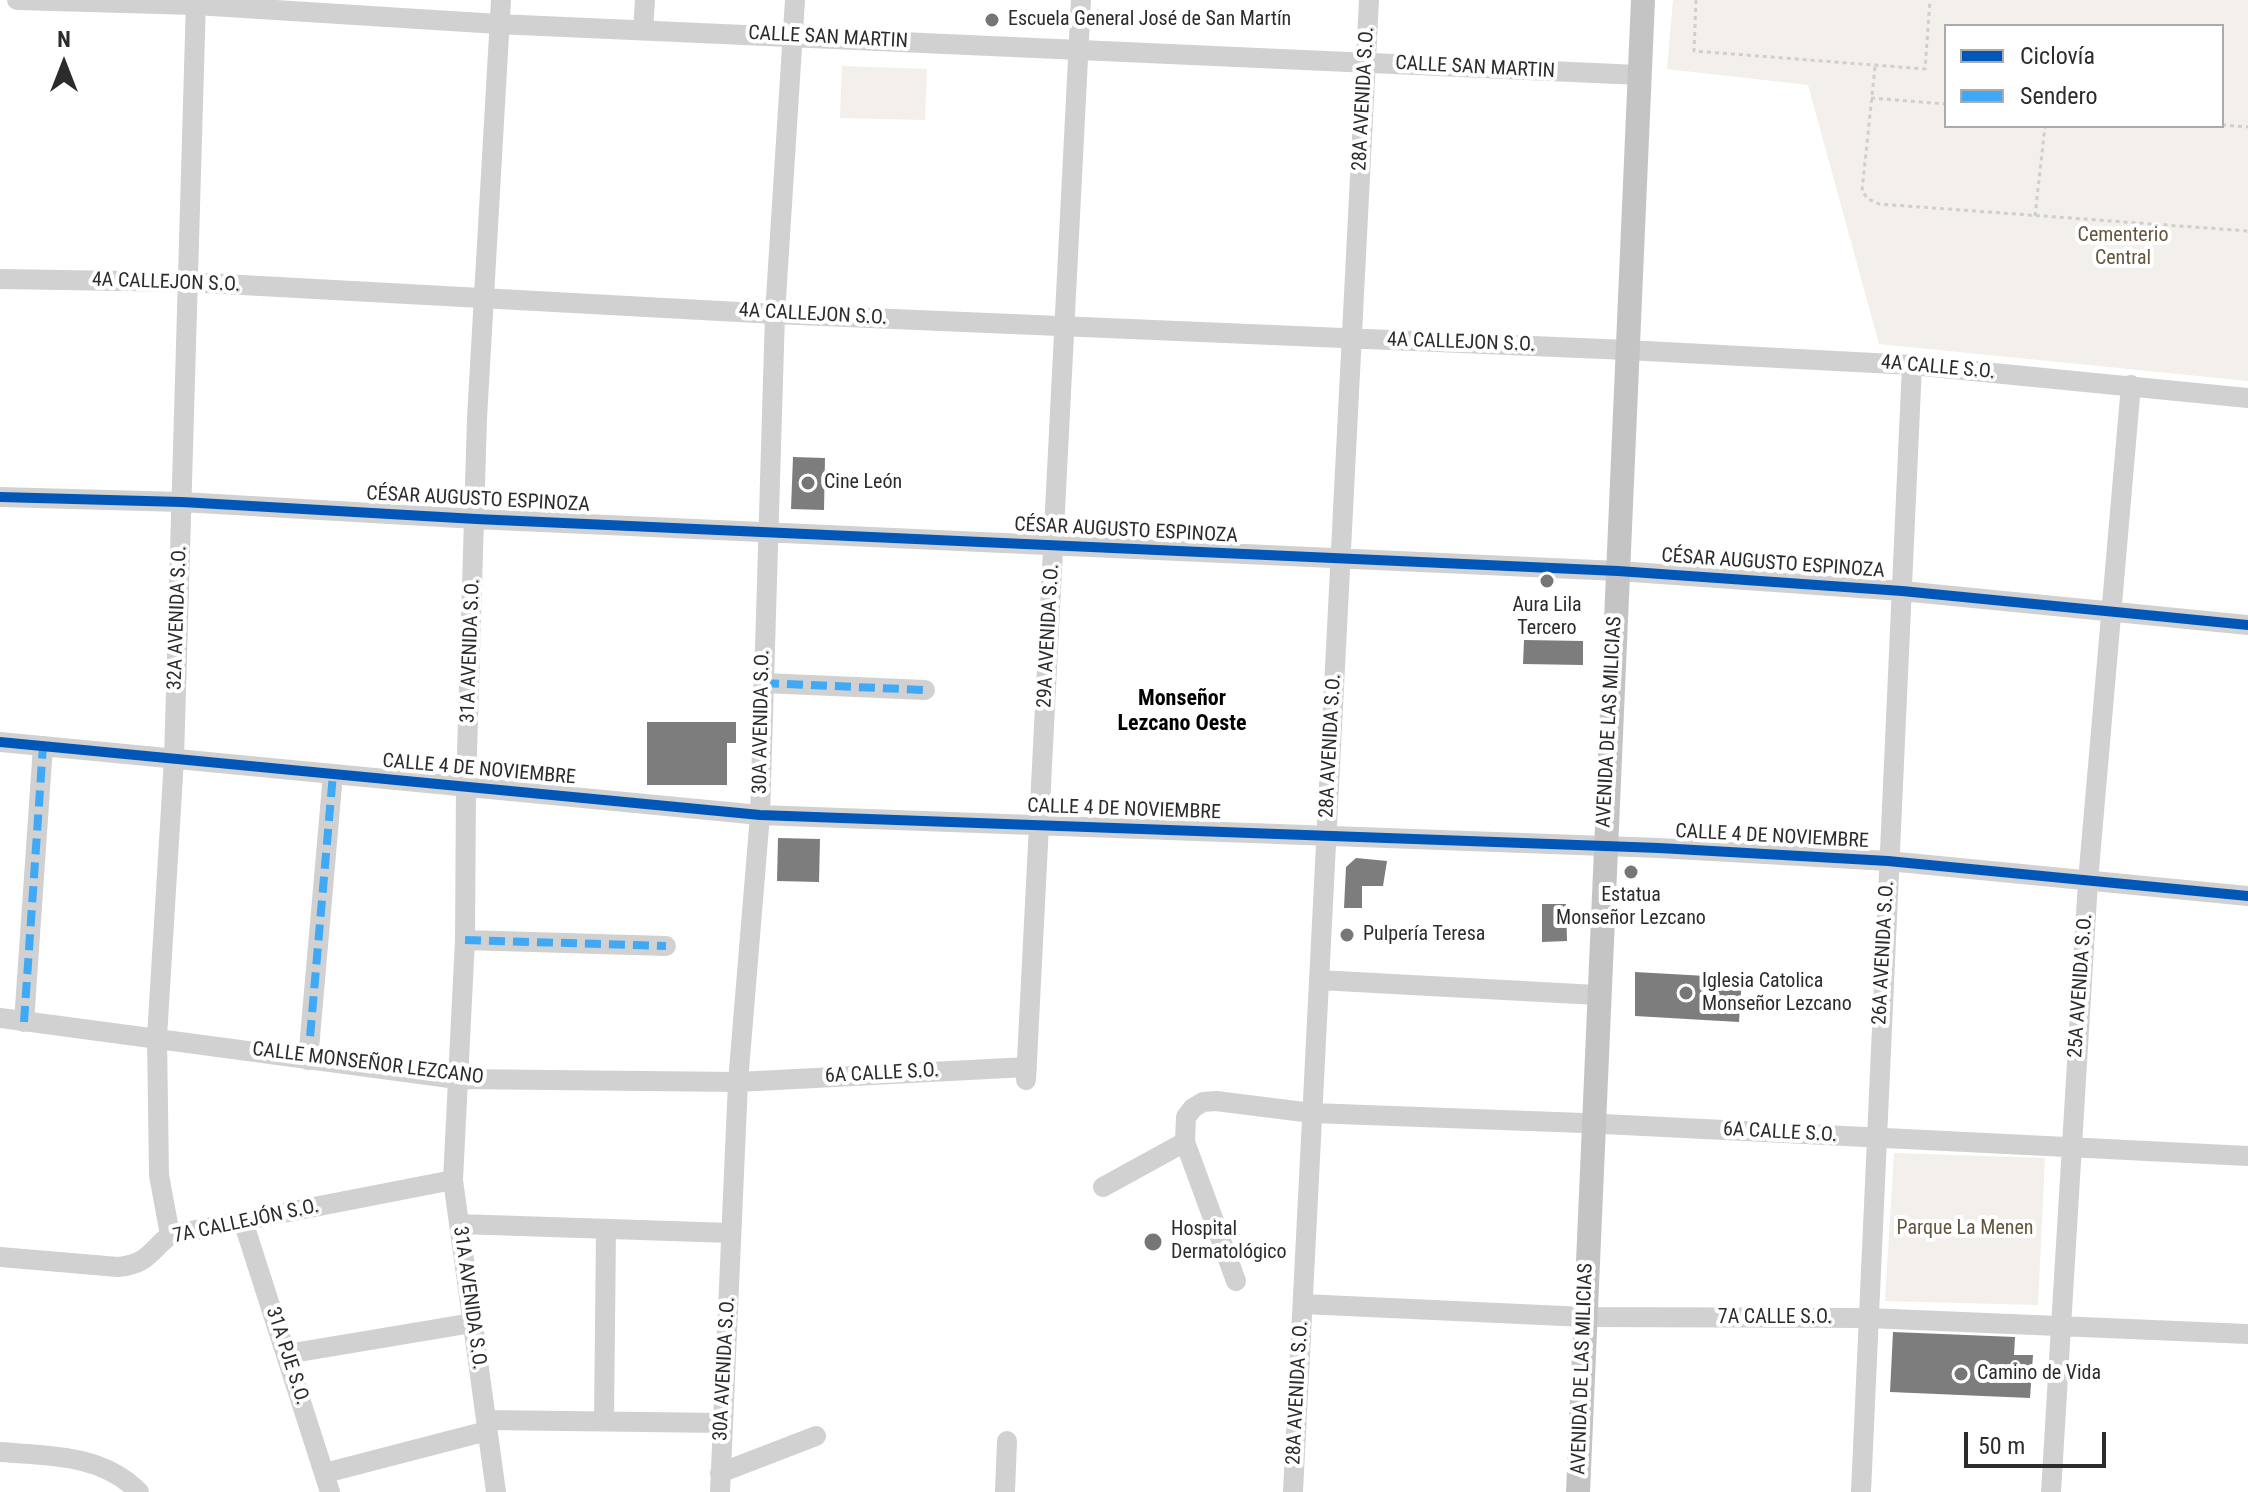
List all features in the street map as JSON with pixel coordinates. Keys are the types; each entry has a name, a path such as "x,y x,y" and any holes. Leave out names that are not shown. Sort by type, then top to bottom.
{"main road":[{"name":"AVENIDA DE LAS MILICIAS","path":"1578,1492 1597,995 1643,0"}],"street":[{"name":"CALLE SAN MARTIN","path":"17,0 196,3 498,24 1639,75"},
{"name":"31A AVENIDA S.O.","path":"496,1492 453,1180 465,940 466,787 477,418 501,0"},
{"path":"643,30 645,0"},
{"name":"30A AVENIDA S.O.","path":"720,1483 738,1082 760,815 766,532 775,314 795,0"},
{"name":"29A AVENIDA S.O.","path":"1027,1073 1081,0"},
{"name":"28A AVENIDA S.O.","path":"1293,1492 1369,0"},
{"name":"32A AVENIDA S.O.","path":"170,1235 159,1175 157,1037 174,759 196,3"},
{"name":"4A CALLEJON S.O.","path":"0,279 187,282 775,314 1627,350"},
{"name":"4A CALLE S.O.","path":"1627,350 1912,365 2248,398"},
{"name":"26A AVENIDA S.O.","path":"1861,1492 1912,365"},
{"name":"25A AVENIDA S.O.","path":"2051,1492 2088,881 2131,385"},
{"name":"CÉSAR AUGUSTO ESPINOZA","path":"0,497 182,502 476,519 1618,571 1902,591 2248,625"},
{"path":"763,683 925,690"},
{"name":"CALLE 4 DE NOVIEMBRE","path":"0,742 760,815 1605,846 1888,861 2248,896"},
{"path":"24,1022 43,746"},
{"path":"308,1060 333,774"},
{"path":"465,940 666,946"},
{"path":"1319,980 1597,995"},
{"name":"CALLE MONSEÑOR LEZCANO","path":"0,1018 457,1079 738,1082"},
{"name":"6A CALLE S.O.","path":"738,1082 1027,1073"},
{"name":"6A CALLE S.O.","path":"1185,1142 1186,1117 1203,1102 1216,1101 1312,1113 1593,1123 2248,1156"},
{"path":"1103,1187 1185,1142 1236,1281"},
{"name":"7A CALLEJÓN S.O.","path":"0,1257 118,1267 136,1265 150,1256 170,1235 453,1180"},
{"name":"31A PJE S.O.","path":"243,1221 327,1483"},
{"path":"459,1224 731,1233"},
{"path":"604,1421 606,1229"},
{"name":"7A CALLE S.O.","path":"1303,1304 1585,1317 1868,1318 2248,1334"},
{"path":"287,1354 472,1323"},
{"path":"327,1483 487,1426 604,1421 723,1423"},
{"path":"720,1483 816,1436"},
{"path":"1005,1492 1007,1441"},
{"path":"0,1452 79,1459 112,1471 139,1492"}],"path":[{"path":"1696,0 1694,51 1925,69 1930,0"},
{"path":"1875,67 1862,191 1868,199 1879,204 2248,231"},
{"path":"1871,98 1944,104"},
{"path":"2224,125 2248,127"},
{"path":"2035,216 2045,128"}],"green space":[{"name":"Cementerio Central","path":"1673,0 2248,0 2248,381 1879,344 1808,85 1667,69"},
{"path":"842,66 927,69 925,120 840,118"},
{"name":"Parque La Menen","path":"1894,1153 2045,1158 2038,1305 1885,1301"}],"building":[{"name":"Cine León","path":"793,457 825,458 824,510 791,509"},
{"path":"1524,640 1583,641 1583,665 1523,664"},
{"path":"647,722 736,722 736,743 727,743 727,785 647,785"},
{"path":"778,838 820,839 819,882 777,881"},
{"path":"1356,858 1387,861 1383,886 1362,886 1362,908 1344,908 1346,867"},
{"path":"1542,904 1566,904 1567,941 1542,942"},
{"path":"1635,972 1742,978 1739,1022 1635,1016"},
{"name":"Camino de Vida","path":"1893,1332 2015,1337 2014,1355 2033,1355 2030,1398 1890,1392"}],"marked path":[{"path":"763,683 925,690"},
{"path":"24,1022 43,746"},
{"path":"308,1060 333,774"},
{"path":"465,940 666,946"}],"cycle path":[{"path":"0,497 182,502 476,519 1618,571 1902,591 2248,625"},
{"path":"0,742 760,815 1659,848 1888,861 2248,896"}],"place":[{"name":"Escuela General José de San Martín","path":"992,20"},
{"name":"Cine León","path":"808,483"},
{"name":"Aura Lila Tercero","path":"1547,581"},
{"name":"Estatua Monseñor Lezcano","path":"1631,872"},
{"name":"Pulpería Teresa","path":"1347,935"},
{"name":"Iglesia Catolica Monseñor Lezcano","path":"1686,993"},
{"name":"Hospital Dermatológico","path":"1153,1242"},
{"name":"Camino de Vida","path":"1961,1374"}],"district":[{"name":"Monseñor Lezcano Oeste","path":"1182,712"}]}
